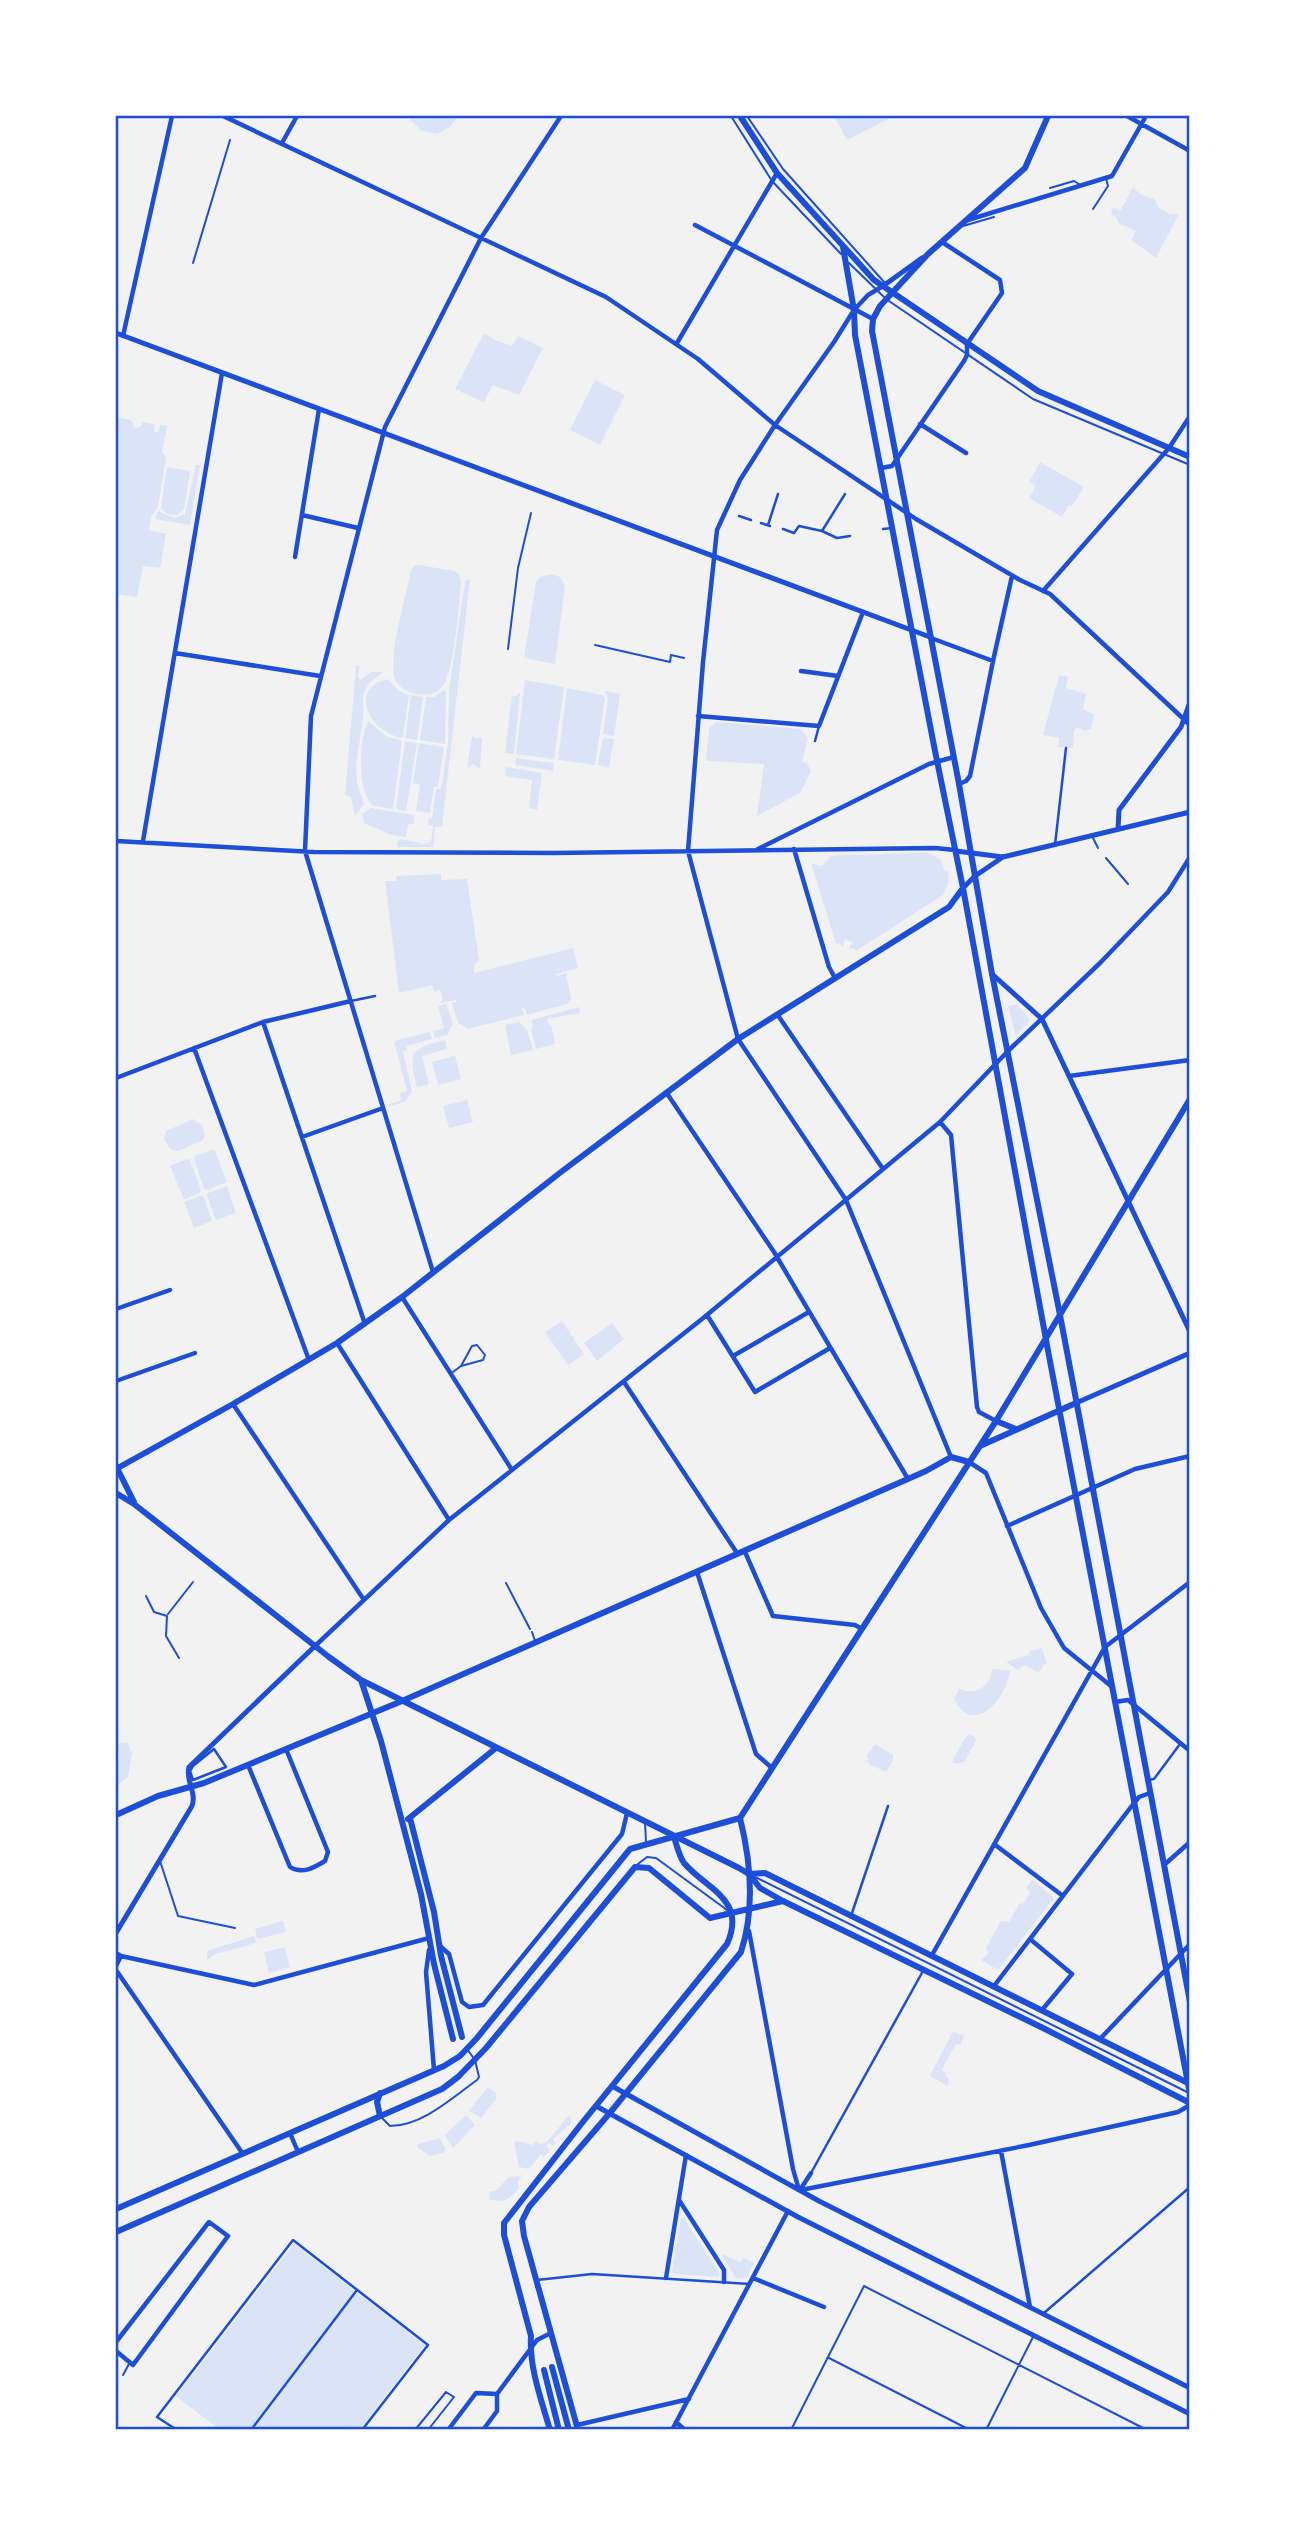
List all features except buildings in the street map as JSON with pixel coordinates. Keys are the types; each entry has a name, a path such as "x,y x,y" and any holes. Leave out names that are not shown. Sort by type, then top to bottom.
{"main road":[{"path":"740,116 777,173 881,287 893,292 1038,391 1189,457"},
{"path":"1048,116 1025,169 928,254 886,299 873,319 872,331 1189,2002"},
{"path":"843,247 854,310 855,335 956,850 1189,2093"},
{"path":"134,1504 116,1467 233,1404 365,1324 738,1039 949,906 963,888"},
{"path":"978,976 992,974"},
{"path":"116,2209 434,2071 467,2049 630,1849 740,1818 996,1421 1189,1099"},
{"path":"979,1446 1076,1403"},
{"path":"996,1421 1016,1429"},
{"path":"116,1815 158,1796 248,1765 402,1701 741,1554 951,1457 969,1462"},
{"path":"116,1493 134,1504 362,1680 749,1874 760,1888 783,1901 1043,2028 1189,2104"},
{"path":"362,1680 434,1913 440,1956 462,2037"},
{"path":"406,1820 496,1748"},
{"path":"578,2427 523,2236 524,2217 741,1952 748,1923 749,1874 748,1851 740,1818"},
{"path":"406,1820 453,2039"},
{"path":"550,2430 530,2349 531,2336 503,2229 506,2218 727,1944 732,1931 731,1913 722,1895 685,1864 674,1837"},
{"path":"116,2232 442,2089 475,2060 635,1867 649,1868 710,1917 783,1901"},
{"path":"749,1874 765,1873 1188,2083"},
{"path":"923,1970 932,1955"},
{"path":"380,2093 377,2102 380,2116"},
{"path":"552,2367 569,2430"},
{"path":"544,2370 559,2430"}],"street":[{"path":"123,336 172,116"},
{"path":"226,116 235,124 282,143 607,296 677,343 775,425 855,481 1012,576 1044,591 1077,617 1189,725"},
{"path":"282,143 297,116"},
{"path":"433,1272 304,851 311,716 383,433 481,237 561,116"},
{"path":"1127,116 1189,151"},
{"path":"968,220 1112,176 1146,116"},
{"path":"677,343 777,173"},
{"path":"695,225 873,319"},
{"path":"881,468 892,466 967,355 967,344 1002,293 1000,280 942,242"},
{"path":"928,254 854,310 775,425 724,511 717,530 713,555 701,661 688,851 738,1039 846,1200 951,1457"},
{"path":"116,333 465,463 536,493 566,501 993,660"},
{"path":"143,842 222,373"},
{"path":"295,557 320,409"},
{"path":"1044,591 1169,448 1189,416"},
{"path":"920,424 966,453"},
{"path":"761,523 769,525 778,494"},
{"path":"822,531 845,494"},
{"path":"724,511 731,513"},
{"path":"302,515 358,528"},
{"path":"739,516 751,520"},
{"path":"783,529 794,533 799,526 822,531 837,538 850,536"},
{"path":"883,529 892,528"},
{"path":"959,784 970,776 1012,576"},
{"path":"815,741 863,612"},
{"path":"175,653 320,677"},
{"path":"801,671 839,676"},
{"path":"1118,829 1119,810 1181,727 1189,702"},
{"path":"698,716 819,726"},
{"path":"1055,845 1066,748"},
{"path":"755,850 937,762 954,757"},
{"path":"116,841 304,851 934,848 1003,857 1189,812"},
{"path":"794,849 829,967 835,978"},
{"path":"963,888 975,876 1003,857"},
{"path":"116,1933 192,1806 194,1800 188,1773 191,1764 449,1520 707,1315 940,1122 1168,892 1189,858"},
{"path":"992,974 1042,1018 1189,1332"},
{"path":"116,1078 264,1022 374,996"},
{"path":"778,1014 883,1169"},
{"path":"264,1022 365,1324"},
{"path":"194,1048 309,1360"},
{"path":"1069,1076 1189,1060"},
{"path":"666,1092 777,1257 908,1479"},
{"path":"302,1137 383,1108"},
{"path":"940,1122 951,1135 977,1407 979,1412 996,1421"},
{"path":"116,1309 170,1290"},
{"path":"402,1297 512,1470"},
{"path":"733,1356 809,1312"},
{"path":"707,1315 755,1392 830,1348"},
{"path":"337,1343 449,1520"},
{"path":"116,1381 195,1353"},
{"path":"1076,1403 1189,1353"},
{"path":"624,1382 741,1554 773,1616 855,1625 862,1629"},
{"path":"233,1404 364,1600"},
{"path":"1007,1526 1137,1468 1189,1455"},
{"path":"969,1462 986,1473 1041,1608 1063,1648 1112,1687"},
{"path":"697,1572 756,1754 772,1768"},
{"path":"932,1955 1105,1647 1189,1582"},
{"path":"1115,1702 1128,1700 1189,1751"},
{"path":"1148,1780 1154,1779 1181,1743"},
{"path":"214,1749 226,1767 193,1780 190,1772 192,1766 214,1749"},
{"path":"248,1765 290,1867 305,1870 326,1861 328,1852 286,1749"},
{"path":"994,1986 1134,1803 1139,1797 1150,1793"},
{"path":"851,1916 888,1807"},
{"path":"440,1946 449,1954 462,2003 469,2007 483,2005 624,1831 627,1813"},
{"path":"1163,1866 1189,1842"},
{"path":"994,1844 1063,1896"},
{"path":"748,1923 799,2190"},
{"path":"243,2154 116,1968 118,1955 254,1985 430,1940 426,1972 434,2071"},
{"path":"1030,1940 1072,1974 1042,2010"},
{"path":"1100,2039 1189,1944"},
{"path":"799,2190 811,2173 923,1970"},
{"path":"612,2086 799,2190 1189,2388"},
{"path":"799,2190 1001,2151 1178,2112 1189,2104"},
{"path":"596,2106 788,2211 1189,2414"},
{"path":"290,2133 298,2152"},
{"path":"1001,2151 1030,2307"},
{"path":"666,2278 686,2155"},
{"path":"1044,2314 1189,2187"},
{"path":"679,2199 724,2270 724,2282"},
{"path":"672,2430 788,2211"},
{"path":"116,2342 209,2222 228,2236 134,2365 116,2351"},
{"path":"177,2430 157,2417 293,2240 428,2345 362,2430"},
{"path":"536,2280 592,2274 724,2282 751,2281 824,2308"},
{"path":"251,2430 357,2290"},
{"path":"483,2430 497,2411 496,2394 537,2340 551,2333"},
{"path":"448,2430 476,2393 496,2394"},
{"path":"578,2427 689,2399"},
{"path":"676,2422 685,2430"}],"lane":[{"path":"731,116 772,181 844,258 881,287"},
{"path":"747,116 783,169 881,287 886,299 1033,399 1189,465"},
{"path":"193,263 230,140"},
{"path":"1093,209 1108,186 1106,177"},
{"path":"1050,188 1074,181 1081,185"},
{"path":"958,228 995,217"},
{"path":"508,649 518,568 531,513"},
{"path":"596,645 670,662 671,655 684,658"},
{"path":"1092,835 1098,848"},
{"path":"1106,859 1128,884"},
{"path":"450,1373 461,1366 483,1360 485,1355 477,1345 472,1346 461,1366"},
{"path":"179,1658 166,1636 167,1616 193,1582"},
{"path":"506,1583 536,1642"},
{"path":"146,1595 154,1612 167,1616"},
{"path":"645,1822 646,1845"},
{"path":"618,1839 630,1849"},
{"path":"635,1867 645,1858 656,1858 731,1913"},
{"path":"160,1860 178,1916 235,1928"},
{"path":"749,1874 1189,2093"},
{"path":"783,1901 797,1898"},
{"path":"380,2116 383,2122 390,2126 400,2126 440,2108 477,2080 479,2077 475,2060 467,2049"},
{"path":"791,2430 864,2286 1147,2430"},
{"path":"986,2430 1034,2336"},
{"path":"828,2357 970,2430"},
{"path":"122,2375 130,2363"},
{"path":"415,2430 446,2392 454,2398 428,2430"}],"shaded area":[{"path":"407,116 459,116 450,127 437,134 422,131"},
{"path":"834,116 894,116 847,140"},
{"path":"1133,187 1140,194 1154,199 1159,208 1170,214 1179,214 1156,258 1131,240 1136,231 1118,223 1116,217 1111,214 1113,207 1120,211"},
{"path":"484,333 512,346 518,336 543,348 519,395 493,385 484,402 455,389"},
{"path":"595,380 625,395 600,445 570,430"},
{"path":"116,417 131,420 135,428 140,427 143,422 154,424 154,432 159,432 160,425 167,426 162,451 166,457 158,507 151,517 149,530 166,534 160,568 143,566 137,597 116,594"},
{"path":"1040,462 1084,487 1062,517 1029,498 1036,486 1029,482"},
{"path":"196,465 200,465 190,525 155,519 158,511 174,518 185,514"},
{"path":"167,467 190,471 184,509 177,515 167,514 161,508"},
{"path":"419,565 455,571 461,582 456,637 450,667 442,687 430,694 415,694 401,687 396,682 393,665 411,570"},
{"path":"551,574 560,577 565,586 555,664 524,658 536,582 540,577"},
{"path":"470,579 442,827 435,827 433,847 397,847 401,839 423,844 431,842 433,826 428,825 429,819 432,818 436,789 441,789 448,743 449,691 465,581"},
{"path":"356,666 360,666 360,680 371,672 383,672 369,683 363,695 363,719 356,765 357,783 364,804 356,815 351,797 345,795"},
{"path":"1059,675 1068,677 1066,688 1086,694 1083,709 1094,715 1091,729 1084,731 1078,727 1074,730 1073,748 1059,747 1059,738 1043,735"},
{"path":"388,679 400,692 409,695 403,738 381,728 367,710 368,691 375,684"},
{"path":"525,680 564,687 554,759 516,754"},
{"path":"567,688 602,695 605,698 595,765 558,760"},
{"path":"444,690 445,744 420,740 426,697 434,697"},
{"path":"605,691 620,694 614,736 603,734 608,698"},
{"path":"520,694 514,754 505,753 512,696"},
{"path":"411,695 423,697 417,740 405,738"},
{"path":"368,721 386,736 402,741 393,809 373,806 364,788 361,752"},
{"path":"716,722 801,729 808,738 802,762 807,763 811,771 800,793 757,816 764,764 706,761 709,728"},
{"path":"472,736 477,739 482,737 480,769 473,764 467,768"},
{"path":"614,739 609,767 598,765 602,740"},
{"path":"405,741 417,743 406,811 396,809"},
{"path":"419,743 444,747 438,787 434,787 430,813 416,811 420,785 413,783"},
{"path":"516,758 554,763 553,771 515,765"},
{"path":"506,767 542,773 537,810 529,808 532,780 505,776"},
{"path":"371,808 414,815 414,823 408,825 406,837 392,835 364,823 362,814"},
{"path":"929,853 940,859 945,871 948,870 949,881 943,895 856,951 854,948 848,949 853,942 845,939 843,947 839,943 836,944 811,863 822,866 830,857 836,855"},
{"path":"441,874 441,880 467,879 479,960 474,965 474,973 573,948 578,968 556,974 566,973 571,999 567,1004 527,1015 524,1007 524,1015 468,1029 458,1023 452,1003 456,1000 439,1003 443,1000 440,990 434,992 432,985 399,993 385,881 397,881 396,876"},
{"path":"446,1004 453,1024 447,1035 435,1038 433,1031 444,1028 438,1006"},
{"path":"1017,1004 1030,1020 1016,1036 1008,1006"},
{"path":"579,1007 580,1013 547,1019 555,1044 536,1049 531,1029 532,1020"},
{"path":"519,1022 527,1030 533,1050 511,1055 505,1025"},
{"path":"430,1032 432,1039 406,1046 407,1050 403,1051 412,1092 405,1102 390,1106 389,1104 401,1101 400,1093 407,1091 394,1041"},
{"path":"445,1040 447,1049 422,1056 429,1084 417,1087 413,1066 414,1053 425,1046"},
{"path":"455,1056 461,1079 438,1085 432,1062"},
{"path":"467,1100 473,1122 449,1128 443,1106"},
{"path":"193,1119 202,1125 205,1134 203,1140 178,1151 170,1149 164,1139 166,1131"},
{"path":"214,1149 227,1182 207,1190 204,1189 194,1159 195,1156"},
{"path":"190,1160 201,1190 200,1193 184,1199 170,1166"},
{"path":"227,1186 236,1213 216,1220 207,1196 208,1193"},
{"path":"204,1197 212,1221 194,1228 184,1202"},
{"path":"562,1321 584,1354 568,1365 545,1332"},
{"path":"612,1323 624,1339 597,1361 584,1343"},
{"path":"1042,1648 1047,1665 1044,1664 1039,1673 1024,1665 1018,1670 1006,1662 1029,1655 1030,1651"},
{"path":"992,1669 1010,1671 1003,1692 996,1702 979,1715 970,1715 961,1710 954,1698 960,1689 972,1691 982,1688 989,1680"},
{"path":"966,1736 974,1736 976,1741 965,1761 957,1764 952,1762"},
{"path":"127,1742 132,1753 128,1777 116,1786 116,1761 120,1758 116,1744"},
{"path":"875,1744 893,1755 893,1761 886,1772 869,1764 867,1755"},
{"path":"1032,1879 1054,1898 998,1970 981,1960 988,1954 986,1948 1001,1921 1009,1922 1019,1904 1024,1903 1030,1892 1026,1888"},
{"path":"283,1921 286,1932 257,1939 255,1929"},
{"path":"254,1936 256,1943 216,1954 207,1960 207,1951"},
{"path":"285,1947 290,1967 269,1973 264,1952"},
{"path":"953,2031 964,2036 960,2045 956,2044 942,2070 949,2078 948,2086 930,2076"},
{"path":"488,2087 496,2093 496,2099 481,2118 469,2111"},
{"path":"466,2115 475,2125 453,2148 445,2135"},
{"path":"568,2116 571,2117 570,2124 553,2139 556,2143 553,2146 549,2143 546,2146 550,2150 544,2157 541,2154 529,2169 519,2167 514,2142 533,2145 536,2141 540,2144 547,2142"},
{"path":"440,2138 446,2150 443,2153 430,2156 418,2148 418,2144"},
{"path":"522,2176 518,2182 519,2188 510,2198 503,2201 489,2199 490,2191 495,2191 509,2177"},
{"path":"681,2218 684,2218 720,2274 718,2277 674,2274 672,2271"},
{"path":"294,2244 425,2345 360,2429 219,2429 176,2396"},
{"path":"721,2254 741,2262 743,2258 754,2263 746,2279 736,2278"}]}
